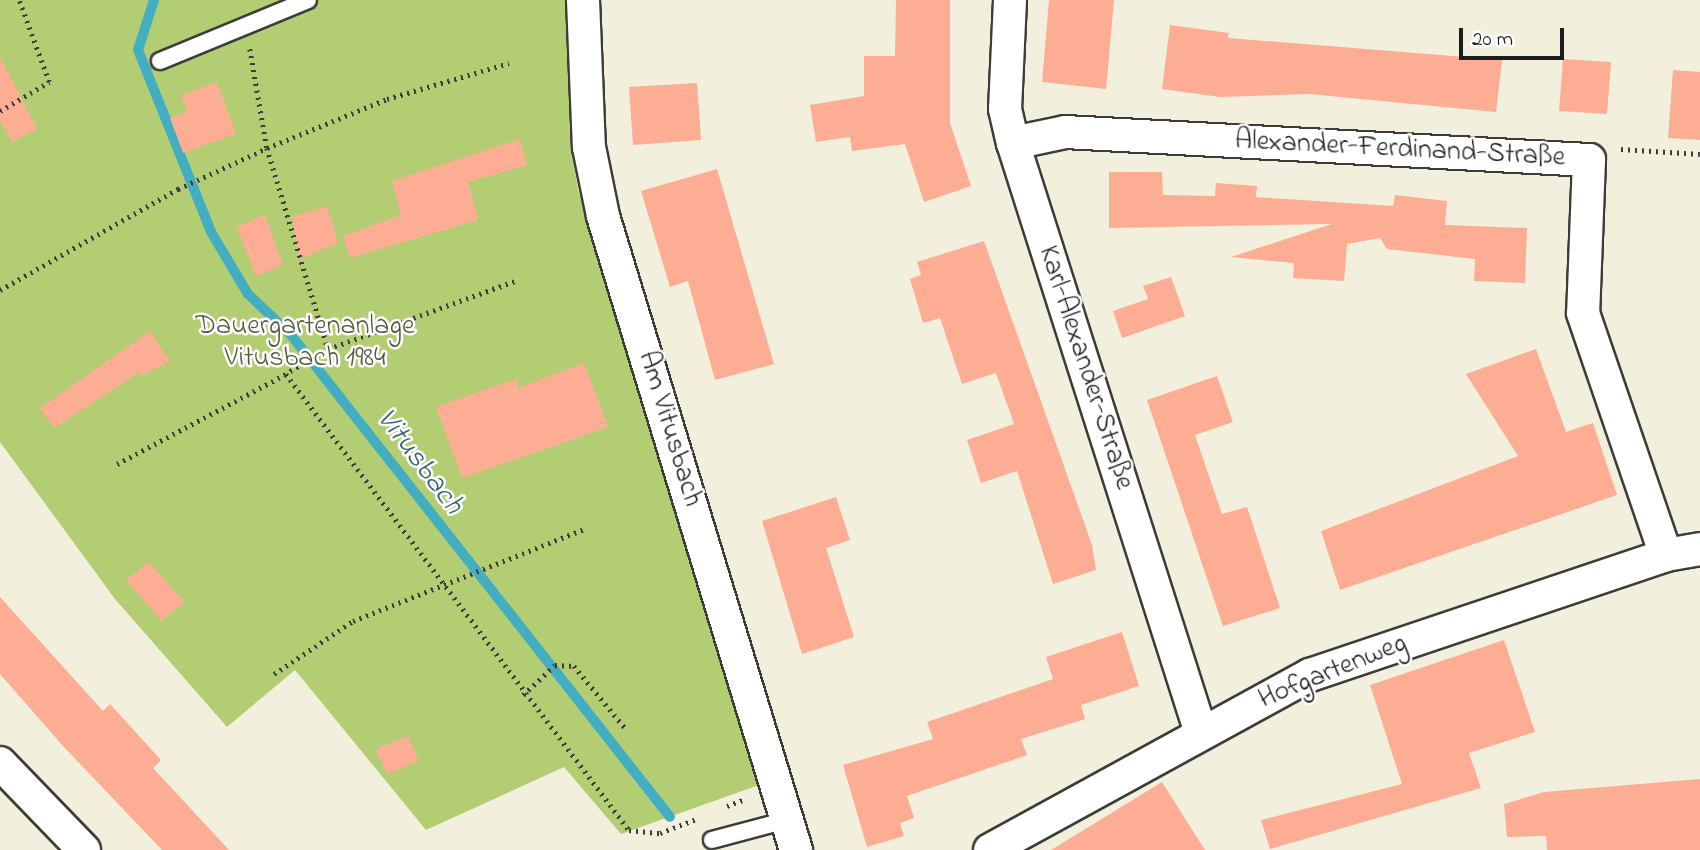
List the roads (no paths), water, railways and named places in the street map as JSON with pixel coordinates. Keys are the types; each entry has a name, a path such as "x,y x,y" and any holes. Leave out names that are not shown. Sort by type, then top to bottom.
{"street":[{"name":"Am Vitusbach","path":"583,0 589,147 603,216 796,850"},
{"name":"Karl-Alexander-Straße","path":"1010,0 1005,108 1013,143 1200,730"},
{"name":"Alexander-Ferdinand-Straße","path":"1013,143 1065,132 1589,160 1583,313 1666,555"},
{"name":"Hofgartenweg","path":"990,850 1200,730 1310,675 1666,555 1700,550"},
{"path":"0,762 84,850"}],"lane":[{"path":"160,61 308,0"},
{"path":"712,840 787,820"}],"waterway":[{"name":"Vitusbach","path":"154,0 138,50 211,232 248,294 291,335 670,817"}],"park label":[{"name":"Dauergartenanlage Vitusbach 1984","path":"305,343"}]}
